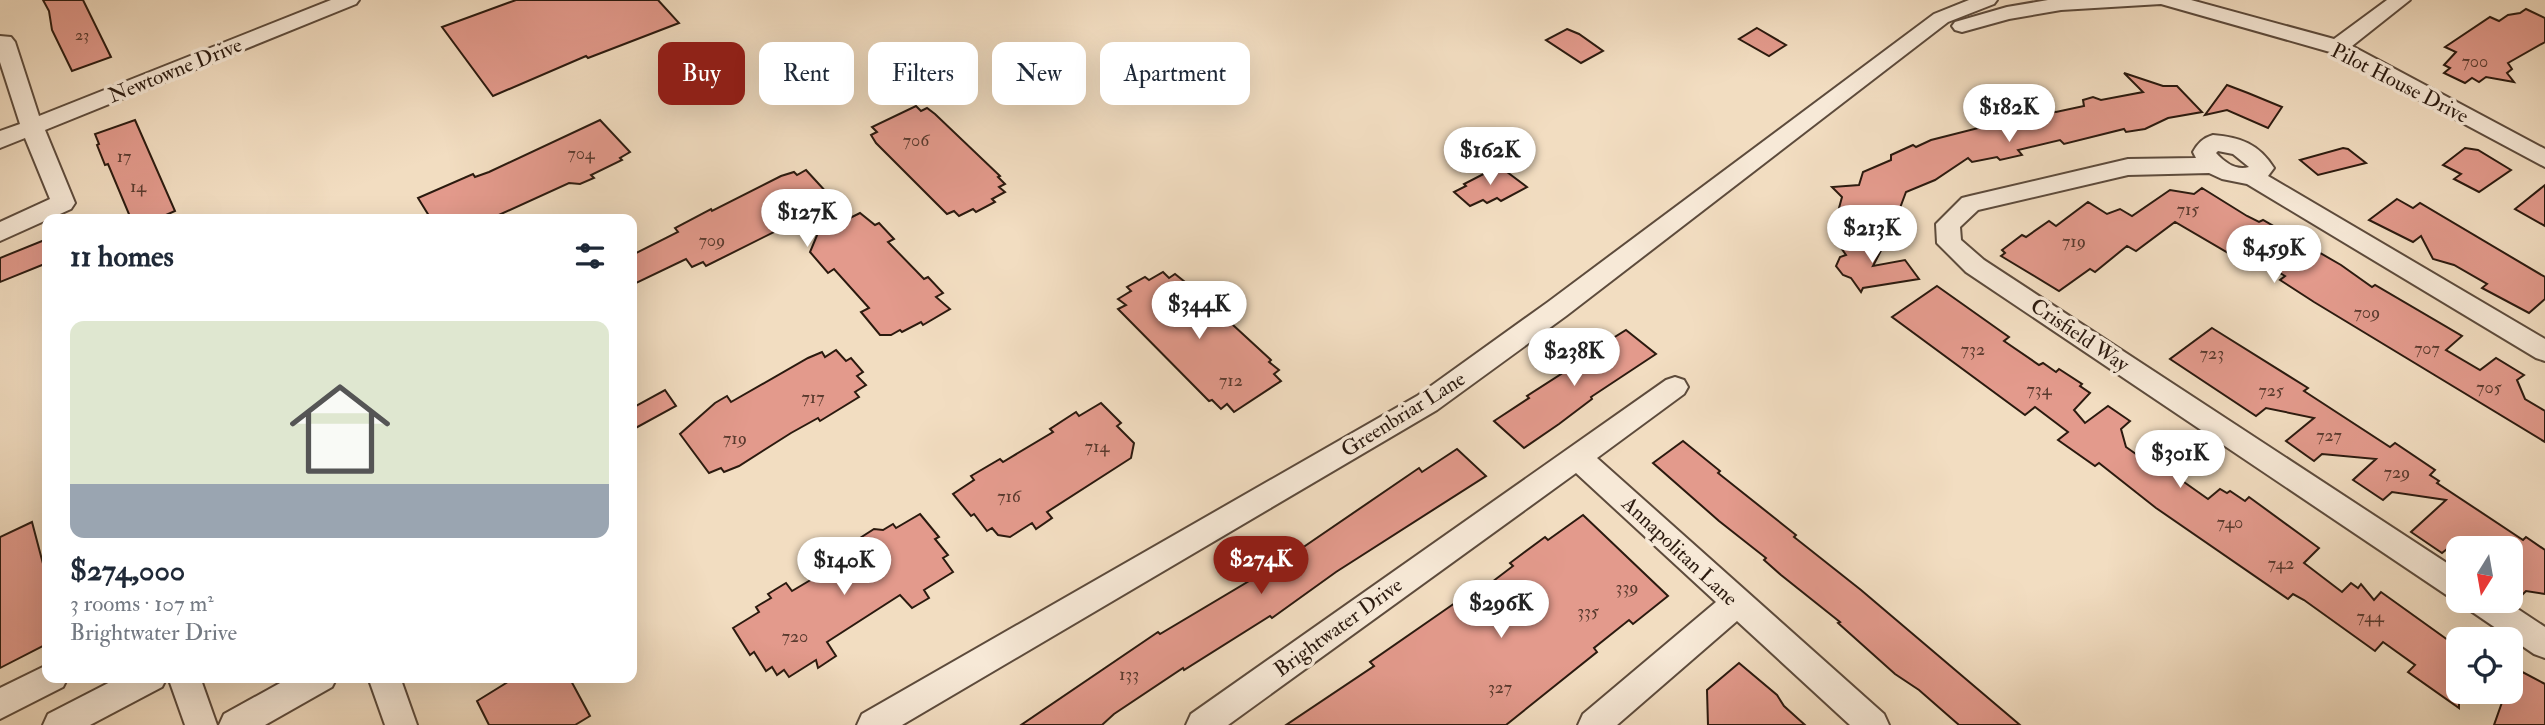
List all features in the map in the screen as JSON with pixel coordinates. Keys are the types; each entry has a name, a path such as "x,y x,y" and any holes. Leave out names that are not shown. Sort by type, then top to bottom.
{"street":[{"name":"Newtowne Drive","path":"0,140 349,0"},
{"path":"1899,51 1941,19 1987,0"},
{"path":"1899,51 1952,29 2007,13 2061,4 2154,0"},
{"path":"2337,47 2400,0"},
{"name":"Pilot House Drive","path":"2178,1 2337,47 2545,159"},
{"path":"0,43 4,42 32,127 63,203 0,232"},
{"name":"Greenbriar Lane","path":"873,725 1427,403 1557,309 1899,51"},
{"name":"Crisfield Way","path":"2446,578 1976,266 1949,243 1948,224 1969,204 2128,167 2211,165 2231,175 2252,177 2545,351"},
{"path":"1577,457 1675,387"},
{"name":"Annapolitan Lane","path":"1577,457 1735,603 1873,725"},
{"name":"Brightwater Drive","path":"1221,720 1577,457"},
{"path":"1594,725 1735,603"},
{"path":"2498,613 2545,644"},
{"path":"0,704 42,682"},
{"path":"59,725 140,683"},
{"path":"186,683 201,725"},
{"path":"235,725 310,683"},
{"path":"386,683 401,725"}],"building":[{"path":"43,0 83,0 111,57 72,71 52,30 49,11"},
{"path":"516,0 658,0 679,23 588,58 586,56 493,96 442,27"},
{"path":"2526,9 2545,18 2545,42 2508,63 2512,69 2507,73 2514,82 2486,77 2479,82 2472,78 2465,83 2444,73 2450,68 2444,65 2456,52 2445,47 2490,17 2499,21"},
{"path":"1757,28 1786,45 1769,56 1739,39"},
{"path":"1567,29 1603,51 1581,63 1546,40"},
{"path":"2124,73 2163,86 2177,86 2202,112 2168,118 2145,129 2126,132 2124,129 2064,144 2060,140 2018,150 2022,155 2000,160 1997,157 1972,162 1968,158 1935,180 1906,192 1894,224 1839,208 1842,197 1832,187 1859,185 1863,172 1891,160 1891,155 1913,145 1916,147 1931,140 2018,118 2020,111 2029,108 2056,112 2084,106 2083,100 2093,97 2101,100 2143,92"},
{"path":"2227,85 2282,107 2268,128 2227,110 2205,115"},
{"path":"916,106 921,111 927,108 935,114 1000,176 998,177 1005,184 999,187 1005,192 992,199 995,202 976,212 973,209 959,216 954,211 947,214 876,143 871,135 877,132 872,127"},
{"path":"135,120 175,211 168,214 129,214 108,164 105,165 95,134"},
{"path":"600,120 630,152 620,158 622,160 591,175 594,178 580,184 569,183 501,214 428,214 418,198 473,174 475,177"},
{"path":"2343,148 2366,163 2318,175 2300,160"},
{"path":"2465,148 2478,150 2511,170 2479,192 2454,179 2461,174 2443,165"},
{"path":"1499,166 1527,187 1501,201 1497,198 1487,203 1483,200 1470,206 1454,192 1466,186 1464,184"},
{"path":"806,170 850,218 860,213 875,225 879,223 894,239 888,242 924,279 928,277 943,293 936,297 950,309 923,325 921,322 902,332 900,330 891,335 880,335 861,312 869,308 834,269 828,273 810,252 828,209 793,227 790,224 706,266 703,262 692,267 686,259 637,283 637,252 678,232 675,228 711,209 712,211 781,176 794,172 797,175"},
{"path":"2545,185 2545,226 2515,209"},
{"path":"2202,188 2247,216 2259,222 2263,220 2341,265 2372,287 2375,285 2462,336 2446,350 2480,370 2496,358 2524,375 2517,380 2525,399 2545,411 2545,442 2314,302 2280,280 2285,276 2243,251 2235,257 2175,222 2136,251 2127,246 2095,272 2090,269 2059,291 2001,256 2005,253 2002,250 2022,235 2026,237 2049,221 2056,226 2088,202 2107,214 2120,209 2132,216 2170,190 2194,194"},
{"path":"2397,199 2413,208 2420,203 2545,277 2545,299 2529,313 2482,288 2487,284 2454,265 2433,259 2421,236 2413,242 2369,220"},
{"path":"1888,237 1873,266 1905,260 1919,279 1863,288 1861,292 1851,278 1843,275 1836,266 1840,257 1846,255 1839,245"},
{"path":"42,241 42,265 0,282 0,258"},
{"path":"1163,272 1169,278 1175,274 1195,290 1271,360 1269,362 1279,370 1274,374 1281,381 1234,412 1227,404 1221,409 1212,400 1209,401 1118,309 1126,305 1118,299 1131,291 1127,287 1145,277 1149,280"},
{"path":"1937,286 2009,337 2004,341 2039,365 2043,363 2056,372 2059,369 2082,384 2080,386 2090,393 2074,410 2085,423 2108,406 2130,421 2121,429 2126,447 2143,459 2163,442 2190,461 2174,475 2208,499 2220,489 2227,493 2230,491 2245,501 2249,497 2319,548 2304,563 2342,592 2351,583 2358,588 2361,584 2374,600 2381,592 2446,639 2446,699 2408,672 2415,665 2383,642 2375,651 2304,600 2293,594 2288,599 2156,508 2099,463 2095,466 2058,440 2068,432 2035,407 2025,415 1892,317"},
{"path":"2212,328 2308,388 2304,391 2390,447 2395,443 2435,470 2430,475 2439,481 2437,483 2517,536 2446,536 2446,550 2442,553 2411,532 2446,500 2392,492 2383,500 2353,480 2376,459 2322,454 2314,461 2286,441 2314,418 2266,408 2256,416 2170,359"},
{"path":"1626,330 1656,354 1591,397 1592,399 1559,424 1524,448 1494,421 1561,374 1559,372"},
{"path":"836,350 846,361 851,358 863,372 857,376 866,385 855,392 859,397 820,421 818,418 791,433 739,466 724,472 721,468 709,473 680,434 715,403 727,396 731,402 808,358 822,352 825,357"},
{"path":"665,390 676,406 637,427 637,405"},
{"path":"1101,403 1121,423 1117,426 1134,443 1131,458 1047,512 1052,518 1036,529 1032,523 1010,537 998,535 992,528 987,531 953,494 974,480 971,476 1000,459 1003,462 1053,432 1050,429 1076,412 1079,416"},
{"path":"1683,441 2020,725 1959,725 1919,690 1895,674 1838,623 1840,622 1781,575 1764,560 1766,558 1653,463"},
{"path":"1457,449 1486,476 1336,572 1272,618 1270,616 1184,670 1183,668 1102,725 1021,725 1158,632 1160,634 1286,559 1419,468 1422,472"},
{"path":"920,514 939,537 935,539 948,555 943,558 953,572 924,590 929,598 912,608 900,595 827,642 836,656 818,668 816,660 789,677 784,670 777,675 772,667 766,671 754,652 750,655 733,628 759,612 756,607 771,598 768,594 786,583 792,591 866,547 860,538 874,529 883,530 893,524 896,528"},
{"path":"1583,515 1668,596 1633,624 1629,620 1594,648 1597,652 1506,725 1286,725 1374,666 1370,662 1465,596 1492,582 1513,566 1510,563 1545,537 1548,540"},
{"path":"32,522 42,560 42,647 0,668 0,537"},
{"path":"2526,537 2545,550 2545,594 2524,593"},
{"path":"1739,663 1777,695 1784,706 1805,725 1708,725 1707,690"},
{"path":"2523,672 2545,684 2545,725 2494,725 2501,704 2523,704"},
{"path":"506,683 572,683 590,716 575,725 489,725 477,701"}]}
